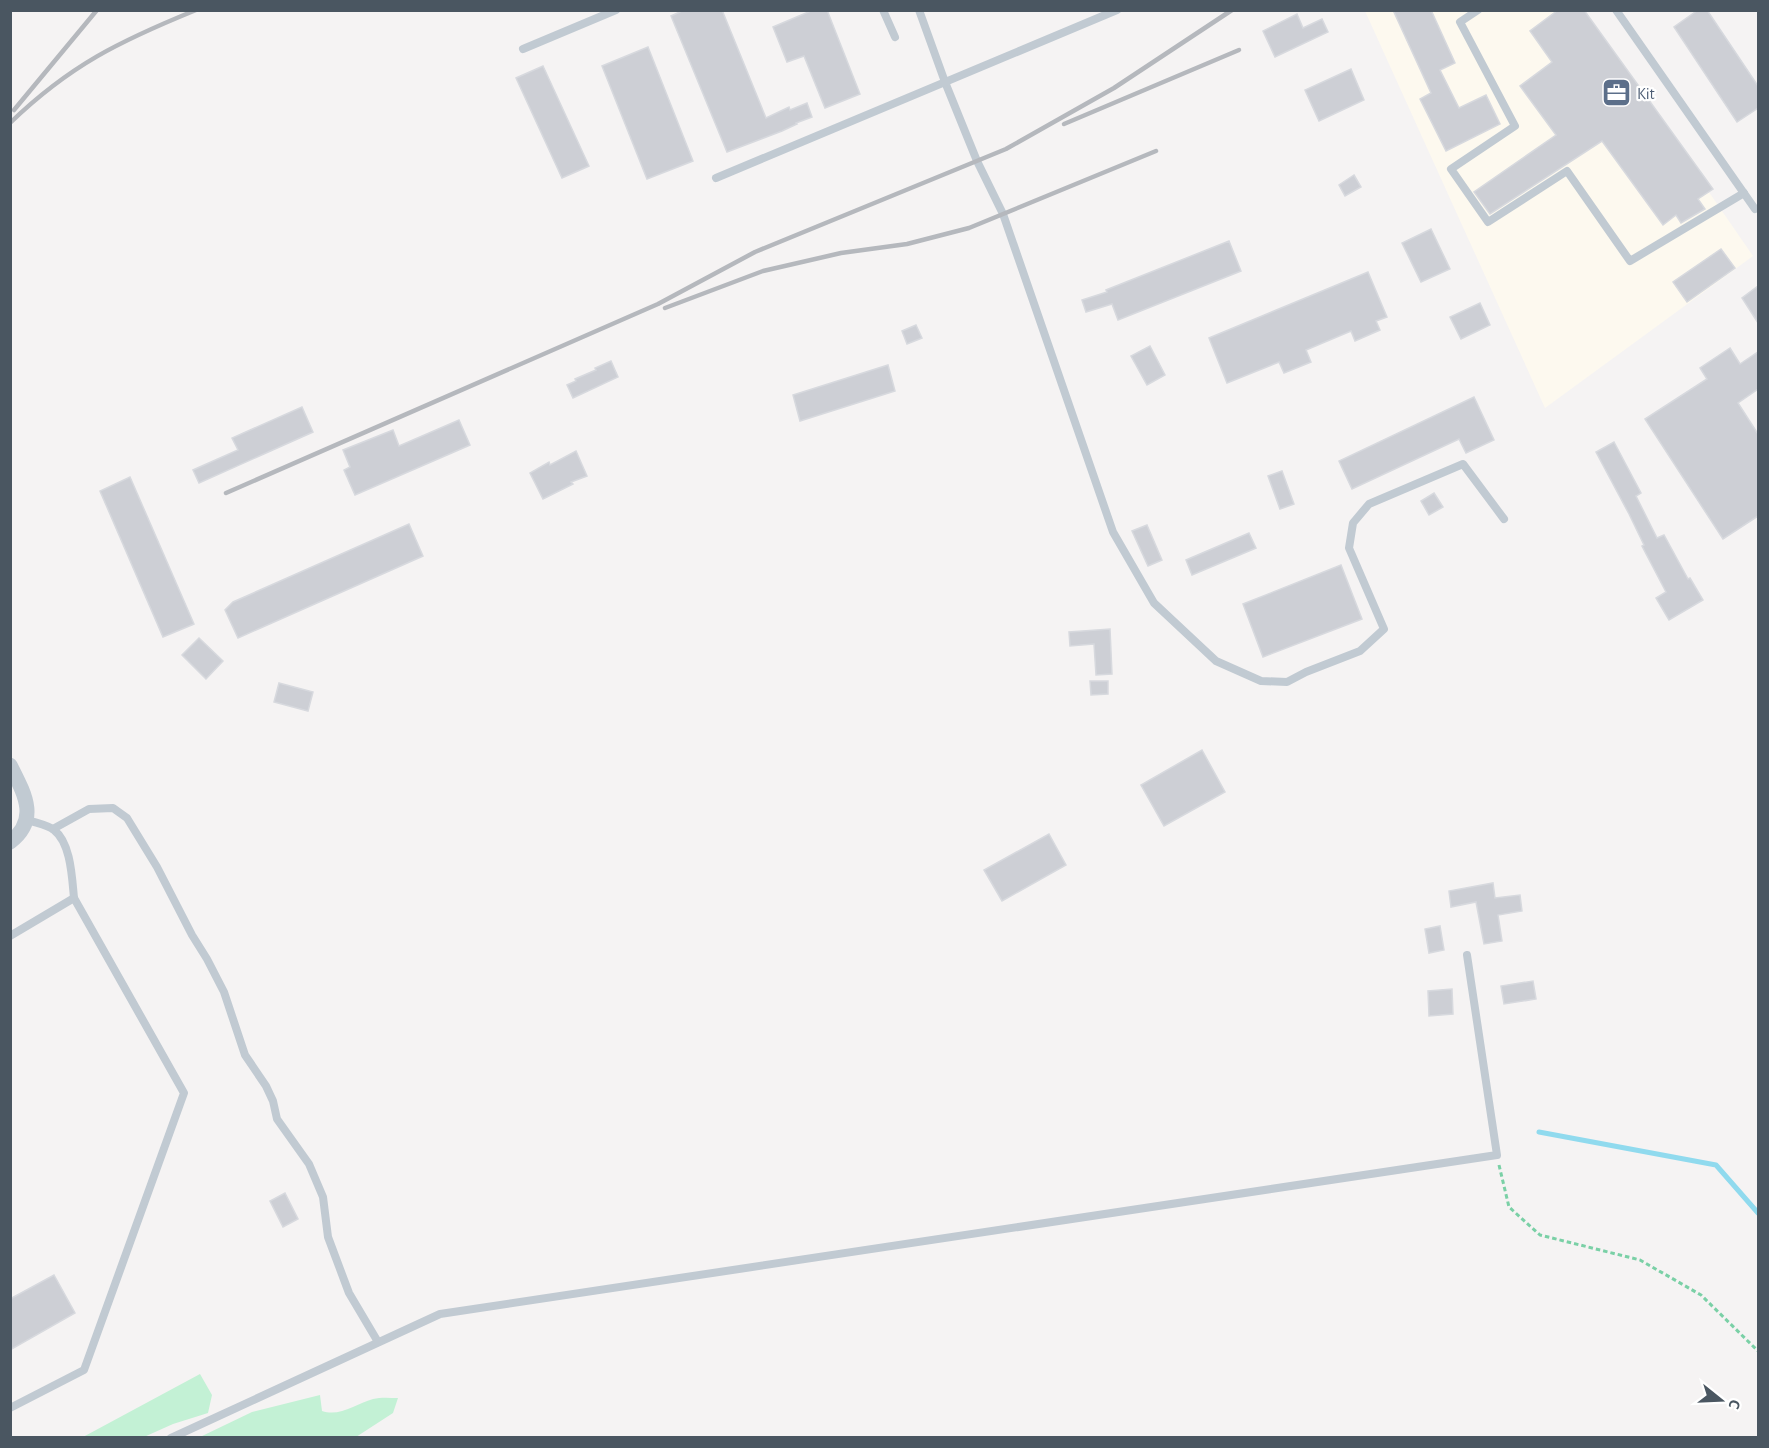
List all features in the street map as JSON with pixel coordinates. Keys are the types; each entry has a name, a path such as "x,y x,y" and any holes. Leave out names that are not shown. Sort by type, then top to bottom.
{"street":[{"path":"10,765 26,801 28,820 18,836 10,842"}],"lane":[{"path":"523,49 616,10"},
{"path":"883,10 895,37"},
{"path":"919,10 977,161 1003,214 1113,531 1154,603 1216,661 1261,681 1287,682 1360,651 1384,629 1349,548 1353,523 1369,504 1463,464 1504,519"},
{"path":"716,178 1117,10"},
{"path":"1478,10 1461,22 1515,126 1451,169 1488,222 1567,171 1630,261 1744,193"},
{"path":"1616,10 1755,209"},
{"path":"53,829 89,809 112,808 127,819 157,867 224,992 245,1055 266,1086 278,1119 309,1164 322,1197 327,1237 349,1293 378,1342"},
{"path":"10,1408 84,1370 184,1093 74,898 70,860 58,834 53,829 28,820"},
{"path":"10,936 74,898"},
{"path":"171,1437 440,1314 1497,1155 1467,955"}],"path":[{"path":"1497,1155 1509,1207 1540,1234 1640,1260 1701,1295 1758,1352"}],"shaded area":[{"path":"1365,11 1584,11 1753,256 1545,408"}],"green space":[{"path":"200,1374 212,1395 208,1413 173,1424 144,1437 83,1437"},
{"path":"320,1395 322,1411 329,1412 342,1411 373,1399 398,1398 393,1413 356,1437 200,1437 252,1412"}],"building":[{"path":"684,10 722,10 766,118 789,107 790,110 807,103 812,117 727,152 671,16"},
{"path":"813,10 827,10 860,94 825,108 804,56 787,62 773,27"},
{"path":"1393,10 1431,10 1455,63 1440,70 1459,108 1486,95 1500,124 1446,151 1420,99 1431,93"},
{"path":"1558,10 1584,10 1713,189 1698,199 1705,209 1681,223 1676,215 1663,225 1602,141 1490,214 1474,192 1556,135 1520,86 1552,62 1530,31"},
{"path":"1698,10 1707,10 1758,86 1758,108 1737,122 1674,27"},
{"path":"1297,14 1303,28 1322,19 1328,32 1275,57 1263,31"},
{"path":"648,47 693,161 647,179 602,66"},
{"path":"543,66 589,166 562,178 516,78"},
{"path":"1351,69 1364,100 1319,121 1305,90"},
{"path":"1354,175 1361,187 1345,196 1339,185"},
{"path":"1431,229 1450,269 1421,282 1402,243"},
{"path":"1229,241 1241,271 1118,320 1112,304 1086,312 1082,300 1107,292 1106,290"},
{"path":"1721,249 1735,268 1687,302 1673,282"},
{"path":"1368,272 1387,317 1376,321 1380,330 1355,341 1351,331 1306,350 1311,362 1284,373 1279,362 1227,383 1209,338"},
{"path":"1758,286 1758,323 1742,298"},
{"path":"1480,303 1490,325 1461,339 1450,317"},
{"path":"916,325 922,338 907,344 902,331"},
{"path":"1150,346 1165,375 1147,385 1131,356"},
{"path":"1730,348 1740,364 1758,352 1758,389 1738,403 1758,434 1758,516 1723,539 1645,419 1707,379 1700,368"},
{"path":"611,361 618,377 573,398 567,385"},
{"path":"888,365 895,391 800,421 793,395"},
{"path":"1474,397 1494,440 1466,453 1459,439 1352,489 1339,461"},
{"path":"302,407 313,432 199,483 193,470 238,450 232,438"},
{"path":"459,420 470,445 355,495 344,470 350,467 343,450 393,430 399,446"},
{"path":"1614,442 1641,493 1636,496 1657,538 1664,535 1688,579 1690,578 1703,600 1669,620 1656,598 1666,592 1596,452"},
{"path":"576,451 587,476 571,482 573,484 543,499 530,473"},
{"path":"1282,471 1294,504 1280,509 1268,476"},
{"path":"130,477 194,624 163,637 100,491"},
{"path":"1434,493 1443,507 1429,515 1421,501"},
{"path":"409,524 423,556 238,638 225,610 233,602"},
{"path":"1147,525 1162,560 1148,566 1132,531"},
{"path":"1249,533 1256,548 1192,575 1186,560"},
{"path":"1341,565 1362,619 1263,657 1243,604"},
{"path":"1110,629 1112,674 1096,675 1094,644 1070,646 1069,632"},
{"path":"199,638 223,661 206,679 182,655"},
{"path":"1090,681 1108,681 1108,694 1091,695"},
{"path":"279,683 313,692 308,711 274,702"},
{"path":"1202,750 1225,792 1164,826 1141,785"},
{"path":"1049,834 1066,865 1002,901 984,870"},
{"path":"1493,883 1495,898 1520,895 1522,911 1498,915 1502,941 1484,944 1476,902 1451,907 1449,891"},
{"path":"1440,926 1444,950 1429,953 1425,929"},
{"path":"1533,981 1536,999 1504,1004 1501,986"},
{"path":"1452,989 1453,1014 1429,1016 1428,991"},
{"path":"285,1193 298,1219 283,1227 270,1201"},
{"path":"54,1275 75,1313 10,1350 10,1299"}],"waterway":[{"path":"1539,1132 1716,1165 1758,1213"}],"railway":[{"path":"14,110 97,10"},
{"path":"10,123 54,85 97,56 196,10"},
{"path":"226,493 658,304 755,252 1006,149 1114,88 1232,10"},
{"path":"1064,124 1239,50"},
{"path":"665,308 763,271 841,253 907,244 969,228 1156,151"}],"place":[{"name":"Kit","path":"1616,93"}]}
